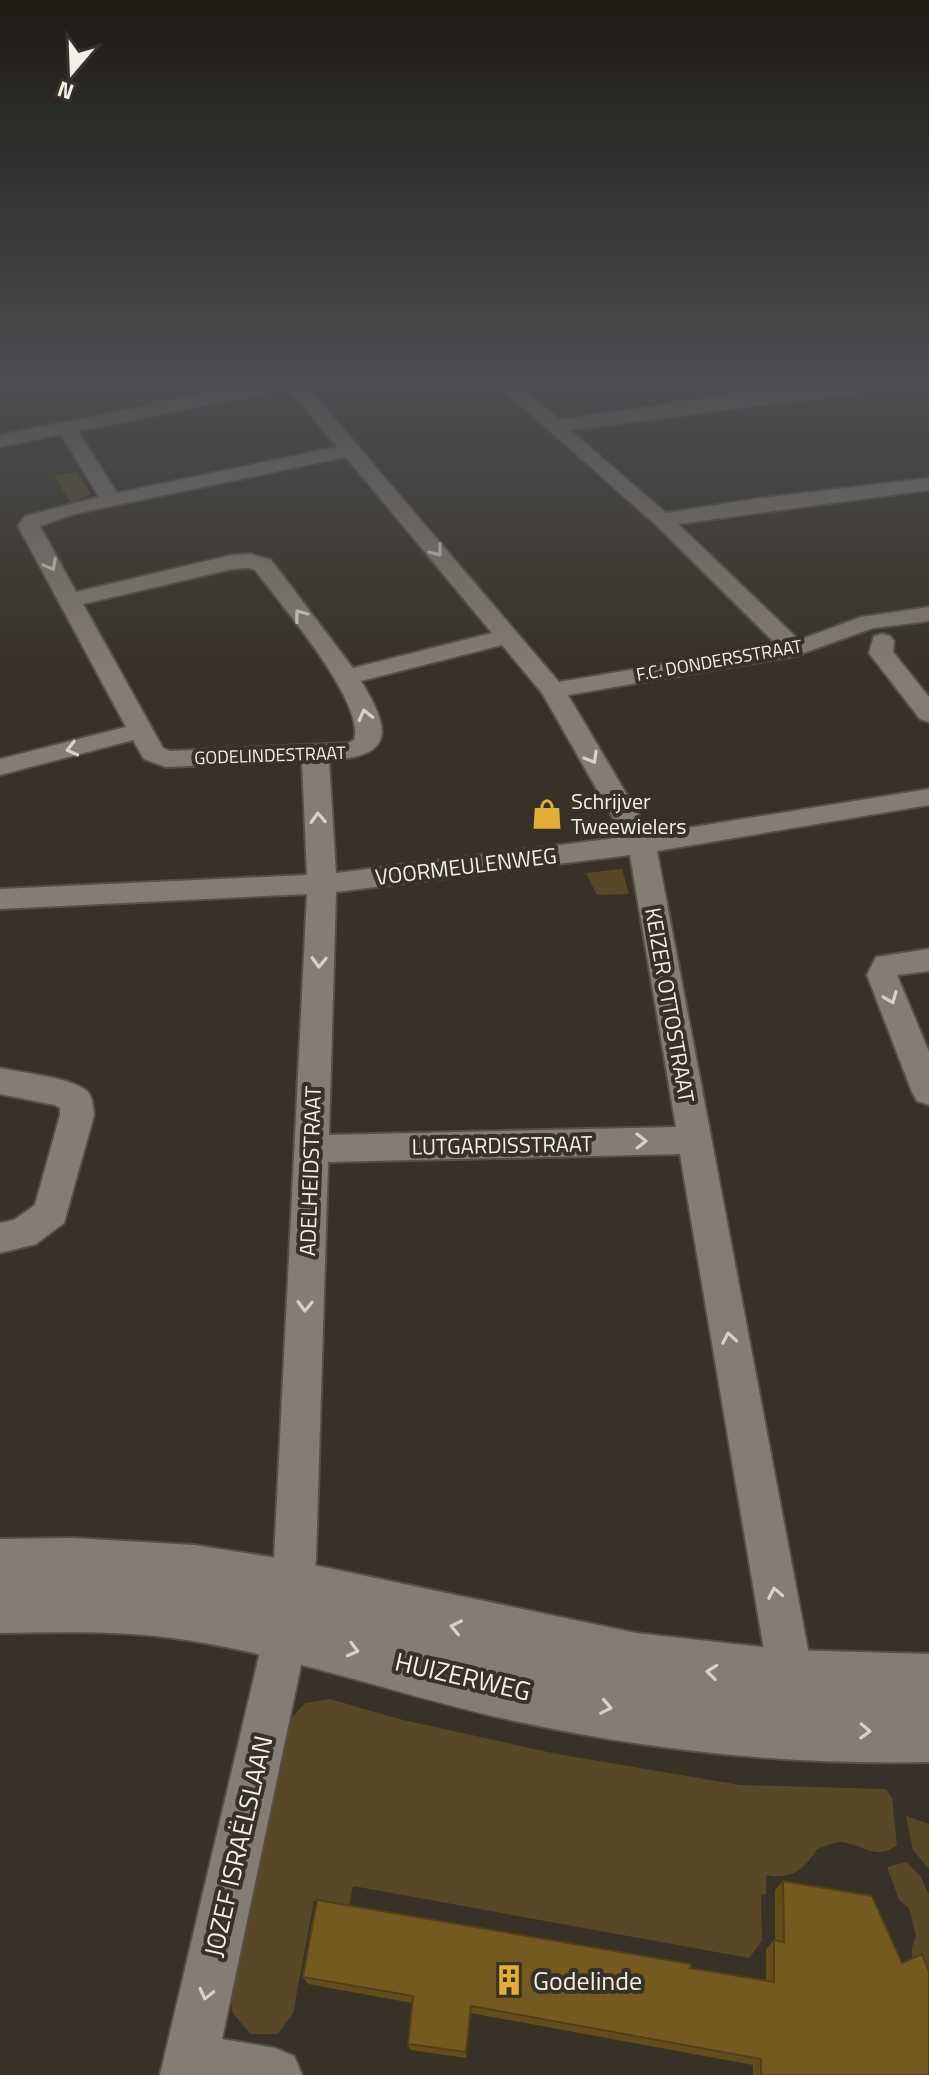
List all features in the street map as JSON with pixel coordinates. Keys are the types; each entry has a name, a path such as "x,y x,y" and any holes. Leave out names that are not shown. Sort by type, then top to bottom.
{"main road":[{"name":"HUIZERWEG","path":"0,1569 72,1568 194,1575 287,1611 530,1692 639,1714 776,1704 929,1685"},
{"name":"HUIZERWEG","path":"0,1603 68,1602 187,1610 287,1611"},
{"name":"HUIZERWEG","path":"776,1704 885,1732 929,1730"}],"street":[{"path":"98,479 111,500 212,479"},
{"name":"KEIZER OTTOSTRAAT","path":"375,479 553,690 642,844 786,1650 776,1704"},
{"path":"615,479 795,649"},
{"path":"662,520 761,504 929,484"},
{"name":"GODELINDESTRAAT","path":"111,500 40,516 29,526 153,753 166,759 354,751 365,747 369,741 368,712 347,677"},
{"path":"71,600 232,562 257,562 263,565 347,677 509,636"},
{"name":"F.C. DONDERSSTRAAT","path":"553,690 795,649 875,631 929,614"},
{"path":"875,631 900,650 929,687"},
{"path":"875,631 881,653 929,714"},
{"path":"0,767 143,730"},
{"name":"ADELHEIDSTRAAT","path":"287,1611 295,1559 322,884 315,752"},
{"name":"VOORMEULENWEG","path":"0,899 322,884 642,844 929,797"},
{"path":"929,960 887,965 882,975 929,1092"},
{"path":"0,1081 63,1094 76,1101 77,1115 51,1213 23,1233 0,1238"},
{"name":"LUTGARDISSTRAAT","path":"311,1149 693,1140"},
{"name":"JOZEF ISRAËLSLAAN","path":"275,2075 189,2068 287,1611"}],"shaded area":[{"path":"56,479 81,479 91,494 71,503"},
{"path":"622,869 629,894 597,895 586,873"},
{"path":"330,1699 399,1719 557,1754 740,1785 886,1789 892,1798 897,1845 890,1850 876,1852 836,1842 817,1849 807,1863 790,1875 766,1875 766,1894 761,1895 762,1941 749,1958 353,1886 349,1906 314,1901 293,2013 278,2034 250,2034 233,2013 229,1986 288,1722 305,1703"},
{"path":"906,1816 929,1824 929,1869 913,1850"},
{"path":"907,1862 921,1877 929,1895 929,1997 912,1961 916,1936 909,1908 899,1900 887,1867"}],"building":[{"name":"Godelinde","path":"783,1881 872,1896 902,1963 922,1954 929,1971 929,2075 761,2075 761,2059 471,2006 466,2052 408,2044 413,1996 303,1977 317,1900 691,1964 690,1968 774,1982 774,1940 784,1942"}],"place":[{"name":"Schrijver Tweewielers","path":"547,814"},
{"name":"Godelinde","path":"509,1980"}]}
